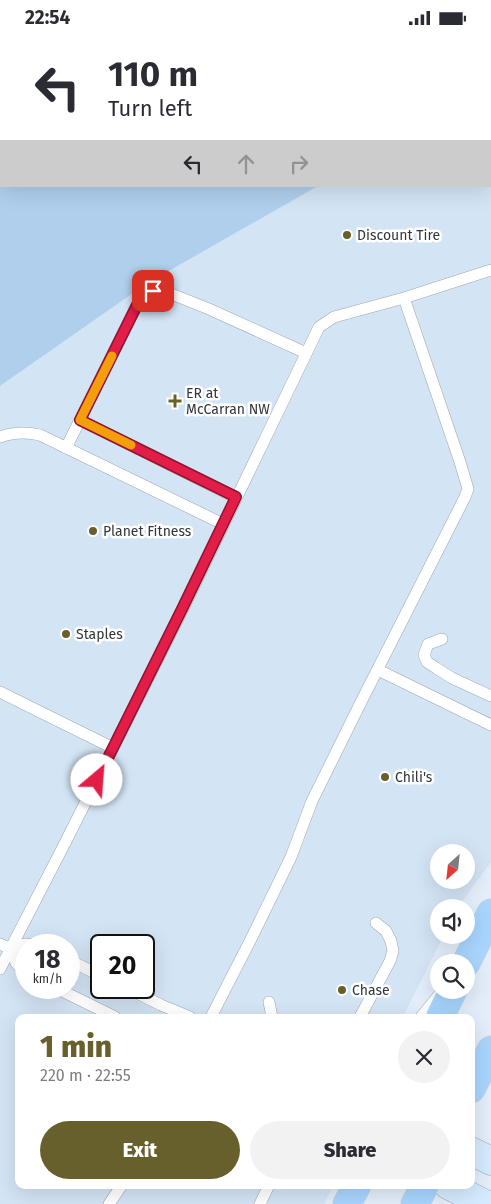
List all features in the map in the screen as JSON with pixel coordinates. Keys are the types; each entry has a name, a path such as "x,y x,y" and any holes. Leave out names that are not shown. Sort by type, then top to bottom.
{"main road":[{"path":"470,954 491,913"},
{"path":"441,1014 449,999"},
{"path":"475,1081 491,1050"},
{"path":"475,1153 491,1161"},
{"path":"415,1204 423,1189"},
{"path":"456,1189 485,1204"}],"lane":[{"path":"0,969 113,748 319,327 334,317 404,298 491,270"},
{"path":"66,448 139,301 153,291 169,293 209,309 306,353"},
{"path":"213,1014 228,987 291,857 312,801 468,489 404,298"},
{"path":"80,420 236,497"},
{"path":"0,437 11,433 40,435 223,524"},
{"path":"442,639 428,644 424,655 427,662 452,678 491,696"},
{"path":"378,670 491,725"},
{"path":"0,692 113,748"},
{"path":"362,1014 390,961 393,951 386,931 376,923"},
{"path":"0,944 11,949 15,948"},
{"path":"11,949 15,960"},
{"path":"78,999 109,1014"},
{"path":"150,999 183,1014"},
{"path":"423,1014 436,999"},
{"path":"269,1002 271,1014"},
{"path":"109,1204 119,1189"},
{"path":"260,1204 267,1189"}],"shaded area":[{"path":"0,187 316,187 146,284 0,386"},
{"path":"316,187 491,187 491,862 475,884 475,844 430,844 430,889 471,889 464,899 430,899 430,944 440,944 434,954 430,954 430,963 404,1014 15,1014 15,1189 332,1189 324,1204 0,1204 0,386 146,284"}],"slow traffic":[{"path":"112,356 80,420 131,445"}],"place":[{"name":"Discount Tire","path":"347,235"},
{"name":"ER at McCarran NW","path":"175,401"},
{"name":"Planet Fitness","path":"93,531"},
{"name":"Staples","path":"66,634"},
{"name":"Chili's","path":"385,777"},
{"name":"Chase","path":"342,990"}],"route":[{"path":"97,780 236,497 80,420 139,301 153,291"}]}
